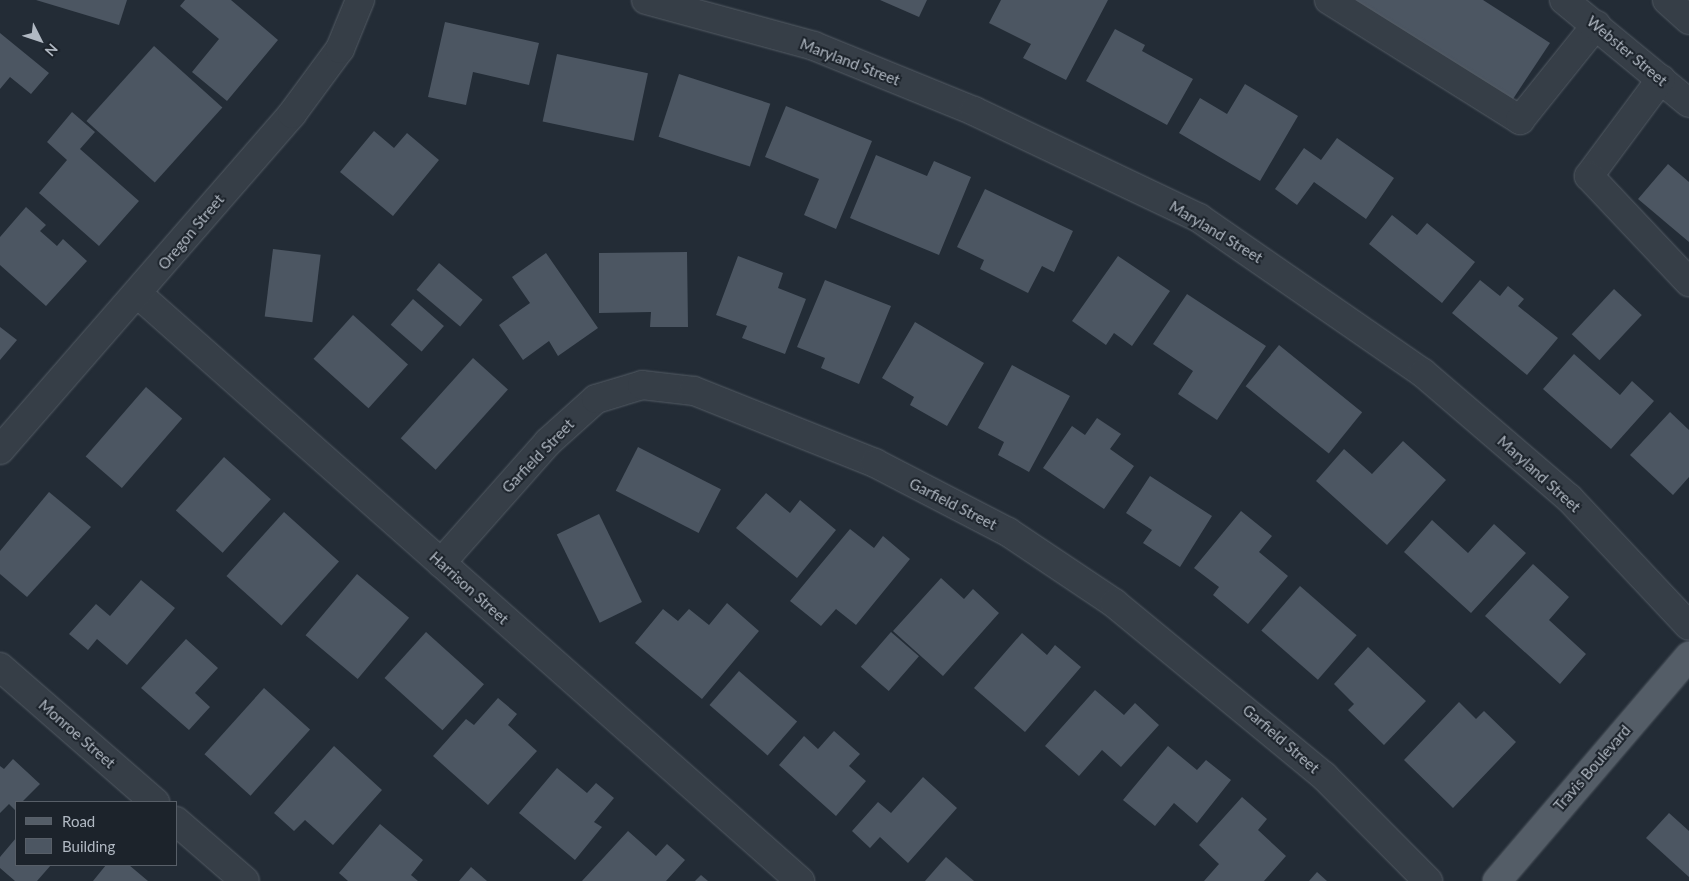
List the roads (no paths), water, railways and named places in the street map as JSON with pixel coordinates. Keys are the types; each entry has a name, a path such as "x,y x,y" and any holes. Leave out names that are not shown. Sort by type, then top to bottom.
{"main road":[{"name":"Travis Boulevard","path":"1497,881 1689,656"}],"street":[{"name":"Oregon Street","path":"0,450 138,294 292,114 340,49 360,0"},
{"name":"Maryland Street","path":"646,0 814,46 991,118 1199,218 1423,373 1568,498 1689,626"},
{"path":"1328,0 1520,120 1596,25"},
{"name":"Webster Street","path":"1564,0 1689,103"},
{"path":"1667,0 1689,20"},
{"path":"1660,79 1588,176 1689,282"},
{"name":"Harrison Street","path":"138,294 800,881"},
{"name":"Garfield Street","path":"441,563 548,442 596,399 642,384 694,390 875,463 1008,532 1114,603 1324,776 1428,881"},
{"name":"Monroe Street","path":"0,666 154,801"},
{"path":"178,823 245,881"}]}
